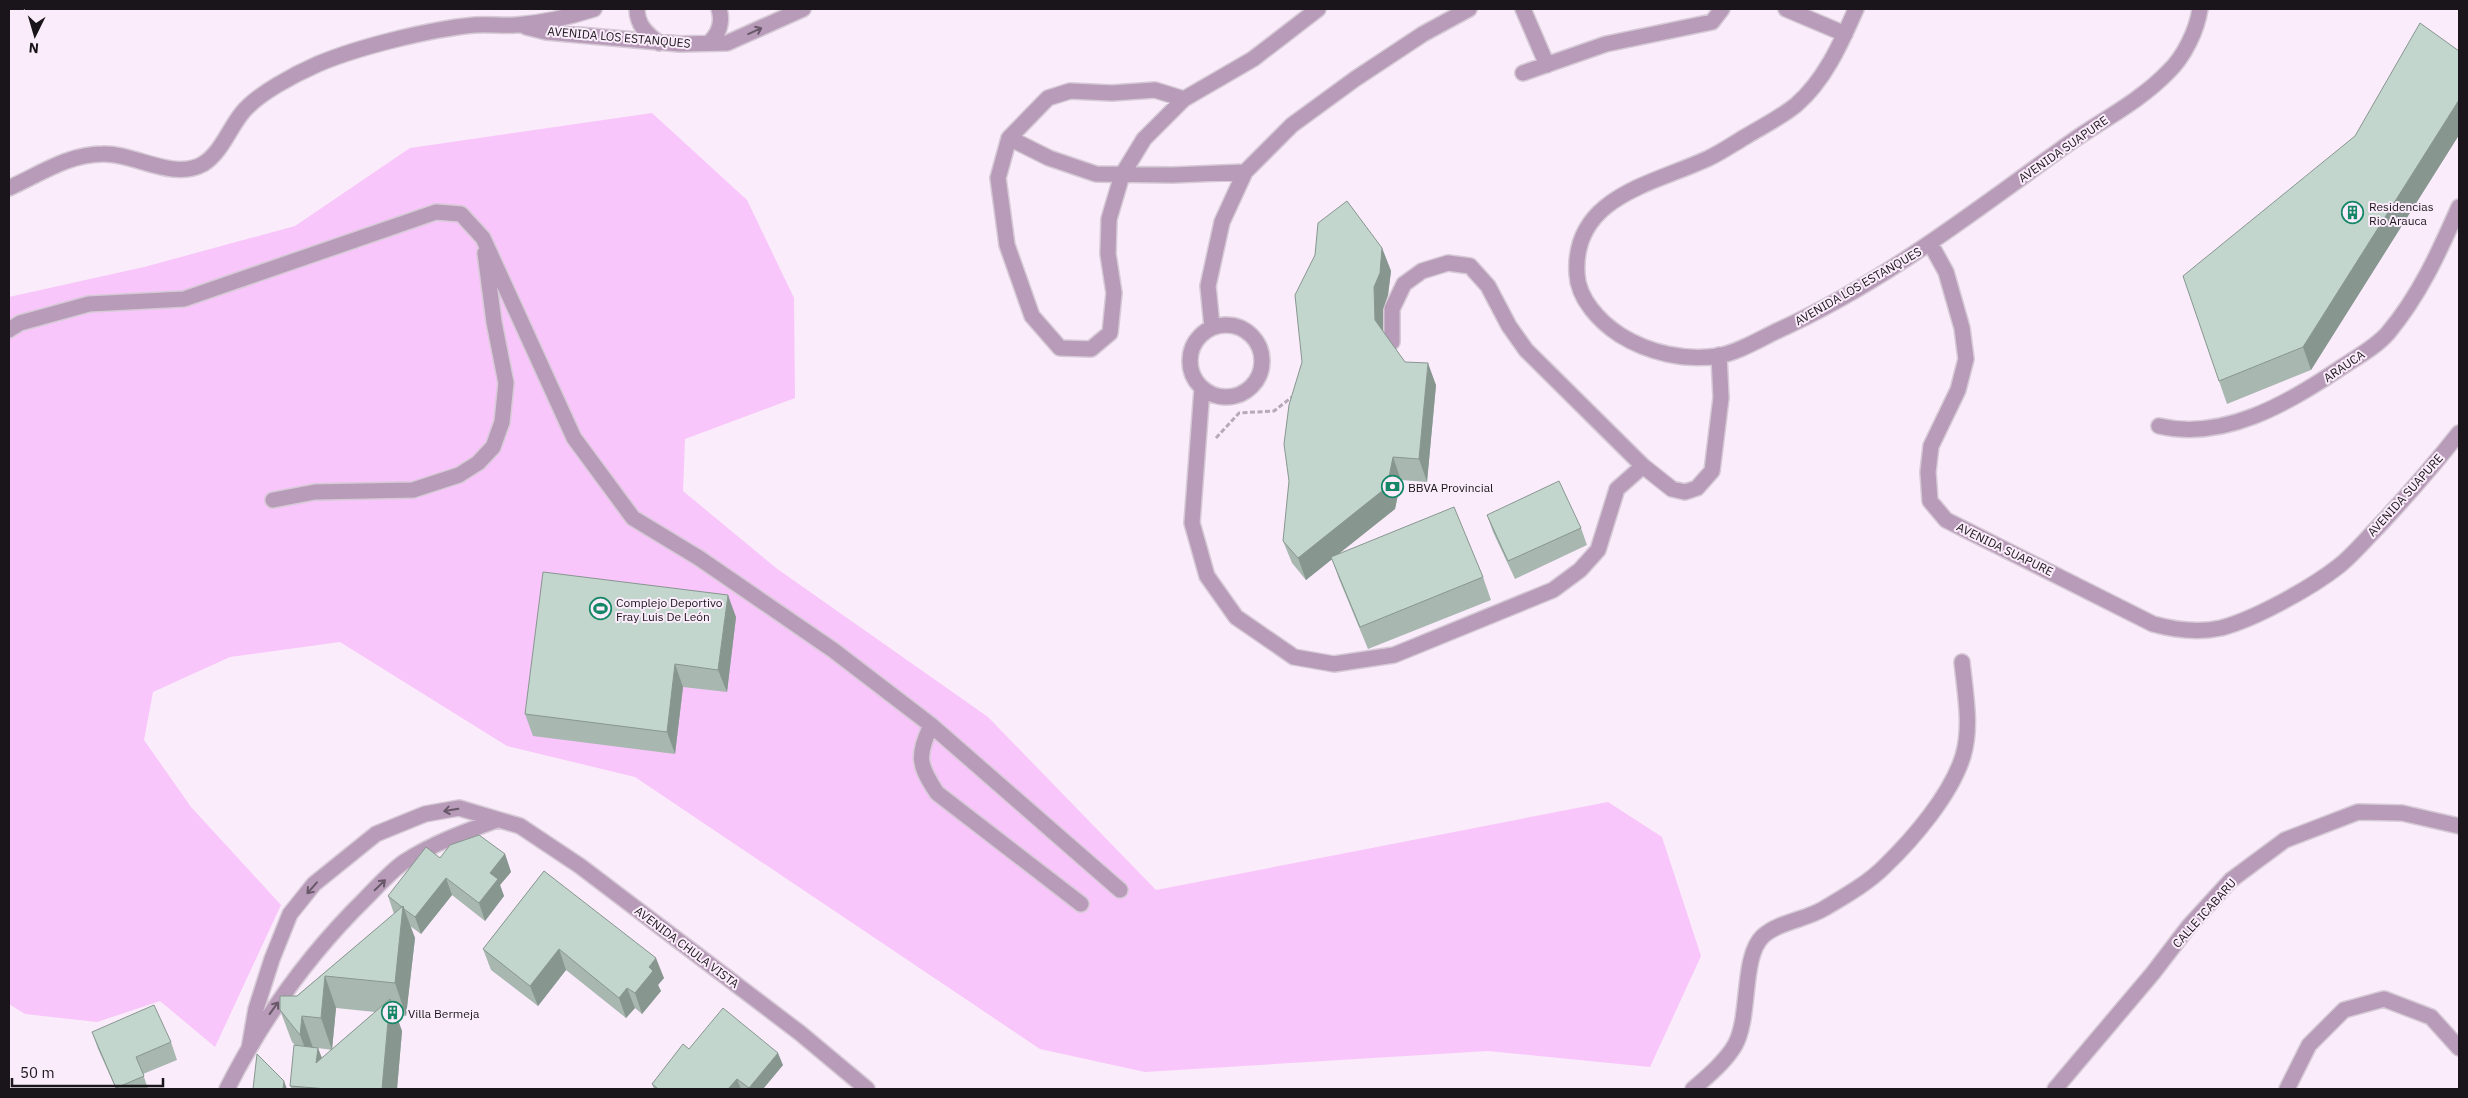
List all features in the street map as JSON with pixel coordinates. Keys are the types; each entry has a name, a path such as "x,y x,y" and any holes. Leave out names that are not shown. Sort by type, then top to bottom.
{"street":[{"name":"AVENIDA LOS ESTANQUES","path":"9,188 55,164 82,156 105,154 154,166 180,169 203,164 220,148 243,111 266,93 317,64 348,53 429,33 474,25 518,25 570,17 594,9"},
{"path":"637,9 637,18 642,27 659,42"},
{"path":"709,44 720,27 721,16 718,9"},
{"name":"AVENIDA LOS ESTANQUES","path":"518,25 546,32 659,42 727,43 803,9"},
{"path":"1184,100 1155,90 1112,93 1070,91 1048,98 1009,138 998,178 1007,245 1032,316 1060,348 1091,350 1110,333 1114,293 1108,254 1109,219 1122,175 1144,139 1184,100 1253,59 1318,9"},
{"path":"1212,328 1208,286 1222,222 1244,172 1292,125 1355,78 1423,34 1469,9"},
{"path":"1523,9 1546,65"},
{"path":"1523,73 1606,44 1712,22 1722,9"},
{"path":"1786,9 1845,34"},
{"name":"AVENIDA LOS ESTANQUES","path":"1856,9 1832,60 1798,103 1771,123 1712,157 1629,191 1604,207 1590,222 1580,237 1576,253 1577,279 1586,302 1618,334 1638,345 1662,353 1684,357 1720,356 1812,315 1930,243"},
{"name":"AVENIDA SUAPURE","path":"2200,9 2186,47 2177,62 2145,95 2089,130 1930,243 1946,272 1962,328 1966,359 1958,390 1931,446 1928,472 1930,501 1946,520 2153,624 2173,629 2196,631 2221,628 2265,610 2340,565 2424,478 2459,433"},
{"path":"1009,138 1049,158 1096,174 1244,172"},
{"name":"ARAUCA","path":"2159,426 2178,431 2202,430 2270,409 2309,388 2364,354 2386,335 2417,293 2459,207"},
{"path":"9,330 20,324 89,304 184,299 436,212 461,214 483,238 574,438 633,518 698,558 825,644 932,725 1120,890"},
{"path":"273,500 315,492 413,490 459,476 478,463 493,447 502,422 506,383 494,322 483,238"},
{"path":"1392,342 1392,309 1404,284 1422,271 1448,263 1470,266 1488,286 1509,326 1526,350 1643,466 1672,490 1685,492 1697,488 1712,472 1721,398 1720,356"},
{"path":"1224,325 1239,327 1250,333 1261,348 1263,366 1254,386 1242,395 1229,398 1218,397 1202,389 1194,378 1190,359 1192,347 1200,335 1212,328 1224,325"},
{"path":"1202,389 1192,522 1207,576 1236,617 1294,657 1334,664 1394,655 1553,590 1580,570 1598,550 1617,489 1643,466"},
{"path":"1694,1089 1735,1045 1745,1011 1750,960 1762,937 1787,923 1823,910 1883,868 1913,836 1946,793 1963,756 1968,716 1962,662"},
{"path":"932,725 921,754 923,772 938,793 1081,904"},
{"name":"AVENIDA CHULA VISTA","path":"249,1049 256,1009 272,959 290,914 314,884 376,834 425,814 459,808 520,826 580,866 800,1033 867,1089"},
{"name":"CALLE ICABARU","path":"2055,1089 2153,973 2189,926 2231,880 2286,840 2358,812 2402,813 2459,826"},
{"name":"AVENIDA CHULA VISTA","path":"227,1089 266,1020 326,940 396,870 439,841 498,820"},
{"path":"2287,1089 2309,1045 2344,1010 2384,999 2431,1017 2459,1048"}],"path":[{"path":"1196,461 1239,413 1274,411 1292,396"}],"shaded area":[{"name":"Complejo Deportivo Fray Luis De León","path":"652,113 747,200 794,298 795,398 685,439 683,491 776,568 988,717 1156,890 1608,802 1662,837 1701,956 1650,1067 1488,1051 1145,1072 1040,1049 635,777 507,746 340,642 230,657 153,692 144,740 191,807 281,905 215,1047 160,1001 97,1022 25,1014 9,1004 9,297 144,267 295,226 410,148"}],"building":[{"name":"Residencias Rio Arauca","path":"2420,23 2459,51 2459,100 2303,347 2219,381 2183,276 2355,136"},
{"path":"1347,201 1382,248 1380,273 1374,287 1375,320 1405,362 1428,363 1419,459 1393,457 1387,487 1298,558 1283,541 1289,481 1284,444 1289,405 1302,362 1295,295 1315,255 1318,223"},
{"path":"1559,481 1581,528 1508,561 1487,515"},
{"path":"1454,507 1483,577 1360,627 1331,557"},
{"path":"543,572 728,595 718,670 675,664 667,732 525,714"},
{"path":"479,835 505,854 490,873 498,879 479,903 446,878 415,917 388,896 426,847 440,858 450,845"},
{"path":"544,871 656,958 649,967 653,971 635,993 627,988 619,998 559,949 530,986 483,949"},
{"path":"403,906 395,983 325,976 321,1018 302,1016 300,1035 280,1010 280,996 297,996"},
{"path":"390,999 382,1089 328,1089 290,1086 294,1045 318,1048 316,1063"},
{"path":"154,1005 171,1042 136,1057 144,1076 116,1088 92,1032"},
{"path":"723,1008 778,1053 749,1088 737,1079 728,1089 656,1089 652,1084 683,1044 689,1049"},
{"path":"257,1054 284,1081 283,1089 253,1089"}],"place":[{"name":"Residencias Rio Arauca","path":"2353,213"},
{"name":"BBVA Provincial","path":"1392,487"},
{"name":"Complejo Deportivo Fray Luis De León","path":"600,609"},
{"name":"Villa Bermeja","path":"392,1013"}]}
